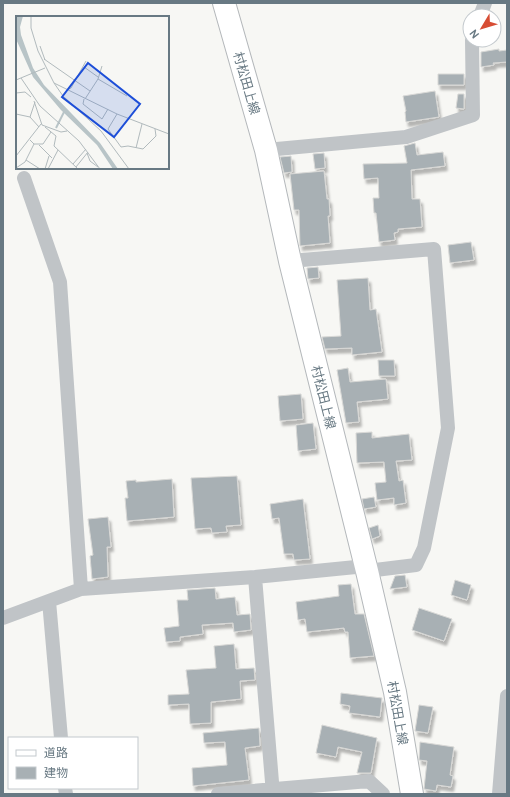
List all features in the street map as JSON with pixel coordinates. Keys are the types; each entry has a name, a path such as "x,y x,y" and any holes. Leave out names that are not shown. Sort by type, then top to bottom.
{"main road":[{"name":"村松田上線","path":"224,3 266,150 290,261 366,568 395,692 412,794"}],"street":[{"path":"266,150 406,138 473,115 472,48"},
{"path":"24,178 60,282 81,589"},
{"path":"3,618 81,589 416,565 424,548 448,428 434,249 290,261"},
{"path":"255,577 273,792"},
{"path":"49,601 61,737"},
{"path":"499,794 507,696"},
{"path":"218,794 273,792 369,781 383,794"}],"building":[{"path":"499,49 499,51 507,50 507,62 493,63 494,65 481,67 481,52"},
{"path":"438,74 464,74 464,85 438,85"},
{"path":"435,91 439,117 406,122 406,111 403,96"},
{"path":"458,94 464,94 464,109 456,108"},
{"path":"415,143 417,155 443,152 445,166 411,170 412,199 420,199 422,227 398,229 398,232 394,233 395,240 379,242 373,198 379,198 378,178 364,179 363,164 407,163 404,146"},
{"path":"324,153 325,168 315,169 313,154"},
{"path":"291,156 292,172 284,173 280,157"},
{"path":"324,171 327,199 329,199 330,216 328,216 330,243 300,246 299,210 294,210 290,174"},
{"path":"471,242 474,260 450,263 448,245"},
{"path":"318,267 319,278 308,279 307,268"},
{"path":"368,278 370,310 376,309 382,352 352,355 352,348 325,349 322,337 341,336 337,280"},
{"path":"378,360 394,360 395,376 379,376"},
{"path":"348,368 350,382 386,379 388,399 357,402 359,422 346,423 337,370"},
{"path":"301,394 303,419 280,421 278,396"},
{"path":"313,423 316,449 298,451 296,425"},
{"path":"372,432 372,438 409,434 412,460 396,461 399,481 403,480 406,503 394,505 394,498 377,500 375,483 386,482 384,462 357,463 356,433"},
{"path":"237,476 241,525 226,526 227,532 212,533 211,528 195,529 191,478"},
{"path":"172,479 174,517 127,521 125,498 128,498 126,481 136,480 136,482"},
{"path":"374,497 376,507 364,509 362,499"},
{"path":"303,499 310,559 294,560 293,554 284,554 279,518 272,519 270,504"},
{"path":"108,517 111,547 107,547 108,577 92,579 90,556 93,555 88,519"},
{"path":"378,525 380,536 372,539 369,528"},
{"path":"405,575 407,587 390,589 395,576"},
{"path":"455,580 471,585 467,600 451,595"},
{"path":"351,584 355,614 364,614 374,656 350,658 348,632 345,632 344,628 307,632 305,619 298,620 296,602 339,596 338,585"},
{"path":"215,588 216,599 235,597 237,615 250,614 251,630 234,632 233,623 202,625 203,634 180,637 180,641 166,642 164,628 179,626 177,600 188,600 187,590"},
{"path":"419,608 452,619 444,641 412,630"},
{"path":"234,644 236,669 254,668 255,680 240,681 241,699 211,702 211,723 190,724 189,704 168,705 168,695 189,694 186,670 216,668 214,646"},
{"path":"341,693 382,698 380,717 349,713 350,706 340,704"},
{"path":"419,705 433,707 428,733 415,731"},
{"path":"322,725 377,738 371,773 357,773 362,752 338,747 336,757 316,753"},
{"path":"259,728 260,746 245,748 249,780 193,786 192,768 227,765 225,742 204,743 203,733"},
{"path":"420,742 454,747 450,775 453,776 451,787 437,785 436,791 424,789 427,761 419,760"}]}
